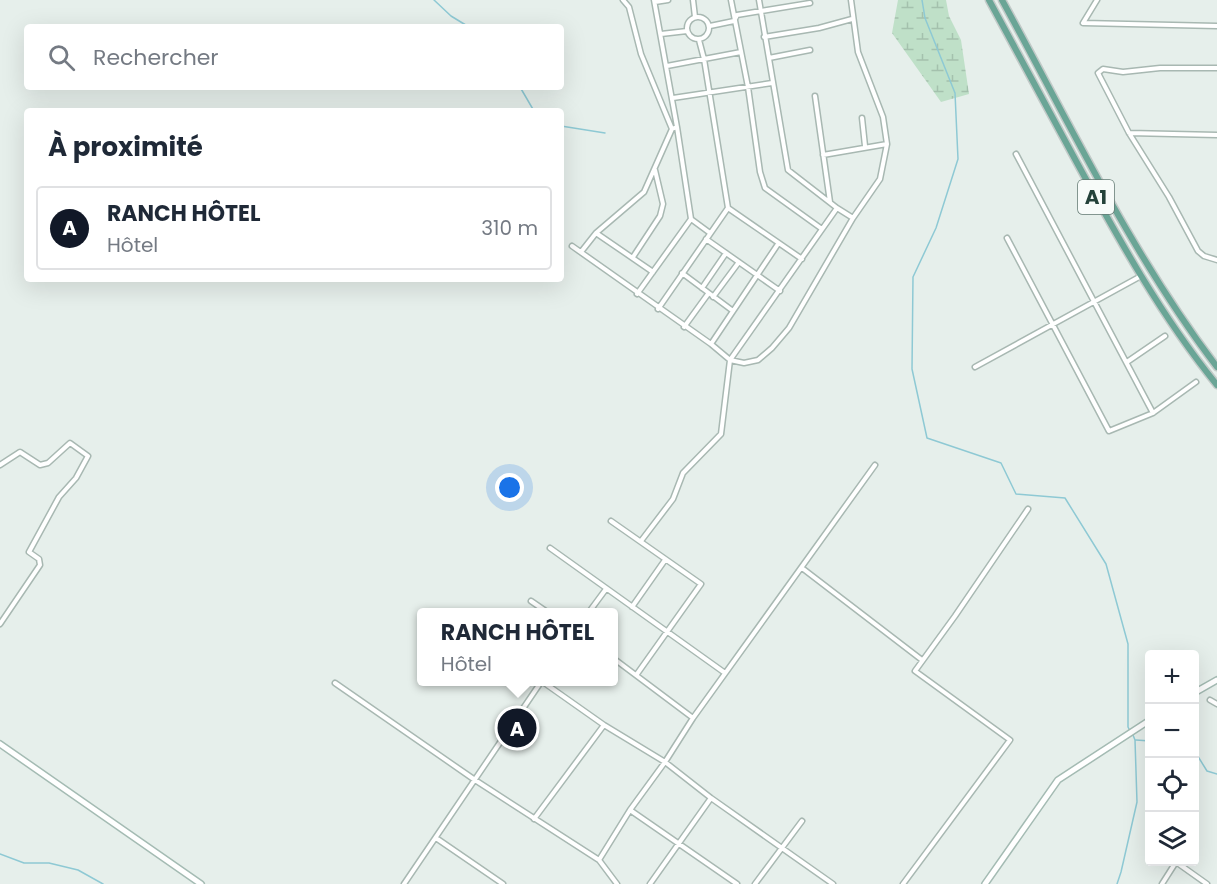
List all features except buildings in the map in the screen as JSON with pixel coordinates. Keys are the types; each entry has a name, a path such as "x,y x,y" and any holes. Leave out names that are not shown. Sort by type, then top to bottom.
{"main road":[{"name":"A1","path":"989,0 1141,276 1175,328 1217,385"},
{"name":"A1","path":"1002,0 1134,242 1217,367"}],"street":[{"path":"622,0 629,7 641,54 675,128"},
{"path":"668,0 655,1 673,98 675,128 691,219 710,233"},
{"path":"693,0 695,17"},
{"path":"731,0 748,87 760,172 765,188 822,229"},
{"path":"759,0 788,170 853,218"},
{"path":"572,246 658,309 711,344 730,360 744,363 758,360 772,348 789,328 853,218 880,179 887,144 883,117 858,52 851,0"},
{"path":"1097,0 1083,23 1217,26"},
{"path":"734,21 737,15 810,3"},
{"path":"695,17 705,18 710,26 708,36 699,40 691,38 687,31 688,22 695,17"},
{"path":"764,37 819,28 852,19"},
{"path":"710,26 734,21"},
{"path":"661,34 687,31"},
{"path":"658,309 728,208 710,93 699,40"},
{"path":"768,58 810,51"},
{"path":"667,66 741,52"},
{"path":"1217,69 1160,68 1123,72 1099,70 1098,73 1129,133 1169,197 1198,251 1204,256 1217,260"},
{"path":"673,98 772,83"},
{"path":"814,96 830,203"},
{"path":"862,118 865,147"},
{"path":"581,252 596,233 644,192 675,128"},
{"path":"1129,133 1217,135"},
{"path":"823,155 887,144"},
{"path":"1016,154 1153,413"},
{"path":"633,257 660,216 663,204 655,170"},
{"path":"728,208 801,259"},
{"path":"641,541 673,499 683,473 721,434 730,360 837,208"},
{"path":"638,294 691,219"},
{"path":"596,233 653,272"},
{"path":"1007,238 1109,432 1153,413 1196,382"},
{"path":"706,239 780,291"},
{"path":"711,344 778,244"},
{"path":"702,288 726,254"},
{"path":"713,297 739,262"},
{"path":"682,273 733,311"},
{"path":"975,367 1141,276"},
{"path":"684,327 708,294"},
{"path":"1127,362 1165,336"},
{"path":"0,465 20,452 40,465 48,463 70,443 88,456 76,478 59,497 29,552 39,559 40,565 0,624"},
{"path":"599,860 693,718 875,465"},
{"path":"903,884 1010,740 915,670 1028,509"},
{"path":"611,521 701,584 637,674"},
{"path":"550,548 725,673"},
{"path":"632,607 665,560"},
{"path":"802,568 922,660"},
{"path":"592,608 606,589"},
{"path":"531,601 541,608"},
{"path":"618,661 693,718"},
{"path":"1199,690 1217,680"},
{"path":"335,683 475,780 599,860 617,884"},
{"path":"404,884 539,686"},
{"path":"549,686 665,762 711,798 833,884"},
{"path":"1210,700 1217,704"},
{"path":"985,884 1058,780 1145,723"},
{"path":"534,819 604,724"},
{"path":"0,744 201,884"},
{"path":"650,884 711,798"},
{"path":"630,810 737,884"},
{"path":"755,884 802,821"},
{"path":"436,838 503,884"},
{"path":"1162,884 1176,861 1207,884"}],"green space":[{"path":"898,0 946,0 949,16 961,40 969,94 941,102 892,33"}],"waterway":[{"path":"434,0 451,16 464,24"},
{"path":"922,0 925,18 955,93 958,159 936,228 913,277 912,369 927,438 1001,463 1016,494 1065,498 1106,564 1128,644 1128,727 1130,731"},
{"path":"522,90 532,108"},
{"path":"564,126 605,133"},
{"path":"1117,884 1137,802 1133,735"},
{"path":"1136,740 1145,741"},
{"path":"1199,758 1207,771 1217,774"},
{"path":"0,854 24,863 49,863 78,870 103,884"}],"place":[{"name":"RANCH HÔTEL","path":"517,728"}]}
